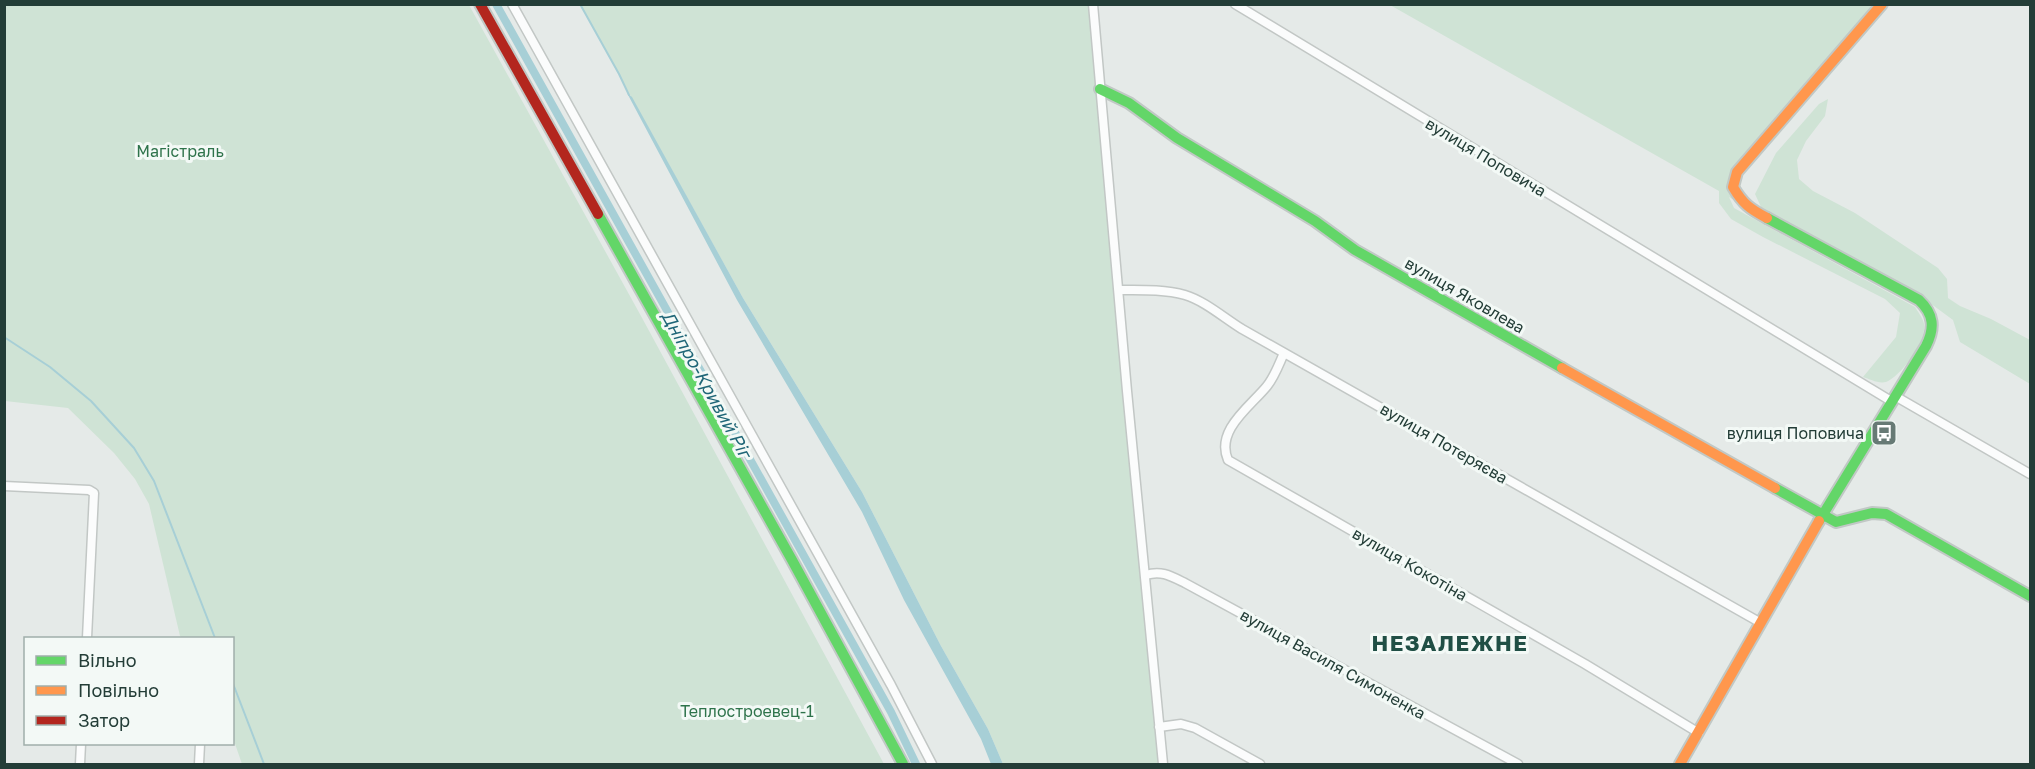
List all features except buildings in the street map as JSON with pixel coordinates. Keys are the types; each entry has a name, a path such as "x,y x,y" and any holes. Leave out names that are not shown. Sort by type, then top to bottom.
{"street":[{"path":"480,4 792,560 903,765"},
{"path":"512,4 896,694 932,765"},
{"path":"1094,4 1163,765"},
{"name":"вулиця Поповича","path":"1235,4 1893,398 2031,474"},
{"path":"1680,765 1822,515 1932,336 1933,319 1929,308 1909,293 1752,210 1742,201 1733,187 1737,172 1743,164 1882,4"},
{"name":"вулиця Яковлева","path":"1100,89 1129,103 1177,138 1315,221 1355,250 1822,515"},
{"name":"вулиця Потеряєва","path":"1119,290 1185,295 1199,302 1284,353 1761,623"},
{"name":"вулиця Кокотіна","path":"1284,353 1268,386 1247,406 1233,425 1226,444 1228,460 1585,664 1699,733"},
{"path":"4,486 92,491 95,495 87,637"},
{"path":"1822,515 1836,522 1872,513 1886,514 2031,596"},
{"name":"вулиця Василя Симоненка","path":"1146,575 1154,572 1168,574 1518,765"},
{"path":"1159,727 1181,724 1195,728 1260,765"},
{"path":"80,765 81,745"},
{"path":"199,765 200,745"}],"green space":[{"path":"4,5 469,5 884,764 242,764 234,741 234,637 180,636 149,504 135,479 114,453 68,408 5,401"},
{"path":"580,5 1093,5 1163,764 1003,764 988,729 941,646 862,492 743,298"},
{"path":"1390,5 1882,5 1743,164 1733,187 1755,213 1729,197 1734,208 1915,307 1922,317 1924,331 1912,357 1899,373 1886,382 1877,382 1863,377 1896,337 1900,313 1885,299 1731,219 1719,203 1719,191"},
{"path":"1828,99 1825,116 1806,141 1797,160 1799,179 1813,191 1855,213 1938,268 1947,279 1948,298 2030,340 2030,384 1960,342 1953,320 1934,306 1761,207 1755,194 1776,153 1819,104"}],"water":[{"path":"627,93 632,97 743,298 862,492 941,646 988,729 1003,764 991,764 981,739 904,600 862,512 737,300"}],"waterway":[{"name":"Дніпро-Кривий Ріг","path":"496,4 891,712 916,764"},
{"path":"580,4 629,95"},
{"path":"4,337 50,367 91,401 134,448 154,481 215,637"},
{"path":"234,686 264,764"}],"traffic: fast":[{"path":"1100,89 1129,103 1177,138 1315,221 1355,250 1562,368"},
{"path":"598,214 792,560 903,764"},
{"path":"1767,218 1919,300 1928,311 1932,327 1926,346 1819,521"},
{"path":"1775,488 1836,522 1872,513 1886,514 2030,596"}],"traffic: slow":[{"path":"1767,218 1747,206 1740,198 1733,187 1737,172 1882,4"},
{"path":"1562,368 1775,488"},
{"path":"1680,764 1819,521"}],"traffic: jam":[{"path":"480,4 598,214"}],"place":[{"name":"вулиця Поповича","path":"1884,433"}],"district":[{"name":"НЕЗАЛЕЖНЕ","path":"1450,642"}],"park label":[{"name":"Магістраль","path":"180,151"},
{"name":"Теплостроевец-1","path":"747,711"}]}
